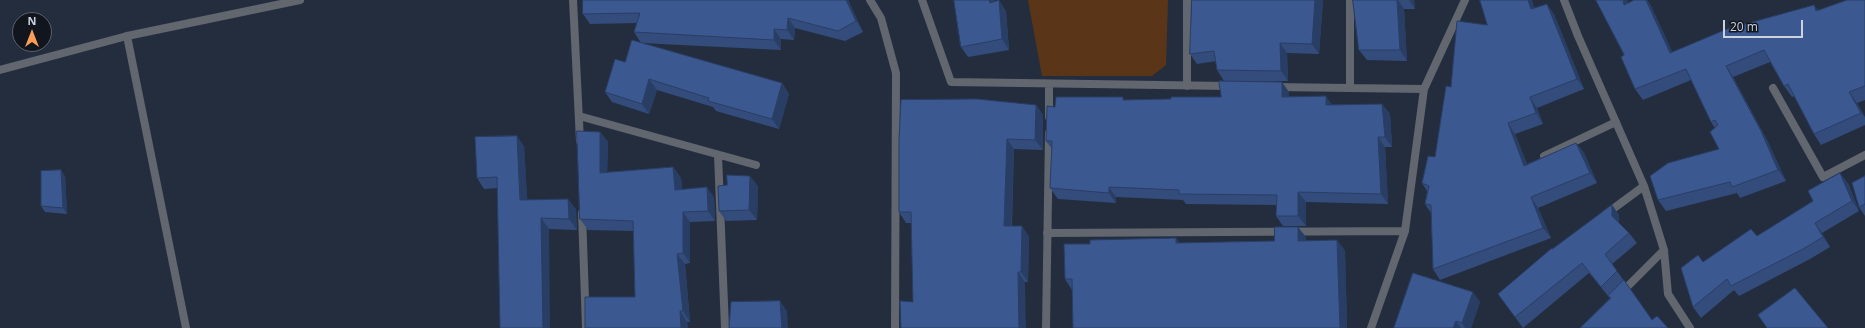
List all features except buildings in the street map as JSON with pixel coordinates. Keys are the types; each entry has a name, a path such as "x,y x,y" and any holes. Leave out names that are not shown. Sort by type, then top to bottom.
{"street":[{"path":"0,70 127,36 300,0"},
{"path":"573,0 580,148"},
{"path":"870,0 881,18 896,73 895,328"},
{"path":"922,0 951,82 1241,86"},
{"path":"1187,0 1187,86"},
{"path":"1350,0 1350,88"},
{"path":"1371,328 1405,231 1424,89 1464,0"},
{"path":"1564,0 1578,36 1644,186 1664,250 1668,294 1690,328"},
{"path":"127,36 186,328"},
{"path":"1046,328 1049,84"},
{"path":"1264,87 1424,89"},
{"path":"1773,88 1823,177 1865,155"},
{"path":"579,116 756,165"},
{"path":"1544,156 1616,122"},
{"path":"718,155 725,328"},
{"path":"1601,218 1644,186"},
{"path":"582,202 586,328"},
{"path":"1047,233 1405,231"},
{"path":"1614,300 1664,250"}],"shaded area":[{"path":"1028,0 1168,0 1166,65 1152,76 1042,76"}]}
